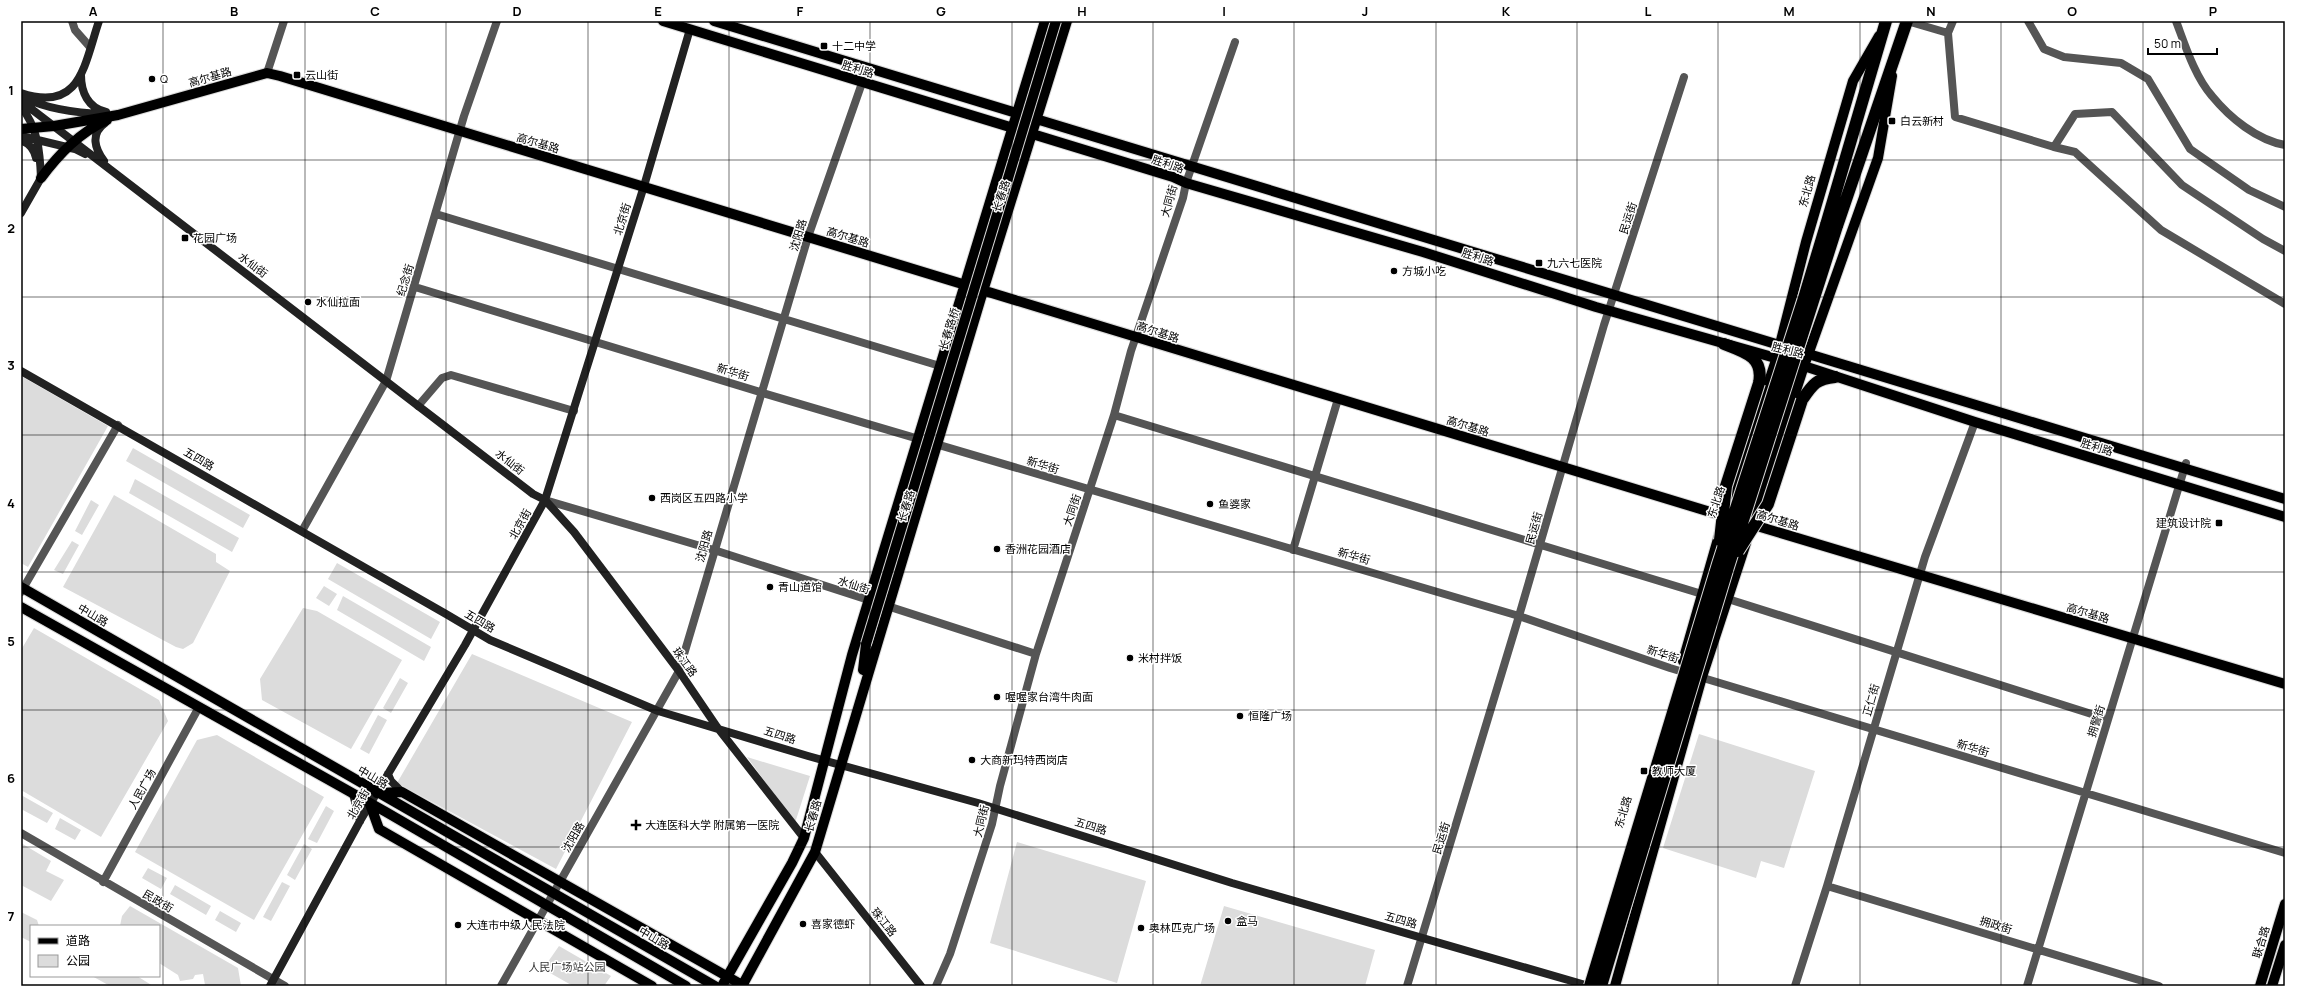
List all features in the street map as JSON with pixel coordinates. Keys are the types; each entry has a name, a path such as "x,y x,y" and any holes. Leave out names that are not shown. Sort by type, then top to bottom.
{"highway":[{"name":"东北路","path":"1832,225 1895,62 1907,21"},
{"name":"东北路","path":"1587,986 1832,225 1884,26"},
{"path":"1723,565 1726,486 1759,383 1761,372 1755,360 1743,351 1724,344"},
{"path":"1723,565 1768,504 1802,400 1813,384 1824,378 1835,377"},
{"name":"东北路","path":"1601,986 1723,565"}],"main road":[{"path":"21,93 55,98 70,91 81,75 99,21"},
{"name":"胜利路","path":"663,21 1186,182 1423,252 1776,360 1804,366 1974,422 2285,517"},
{"name":"胜利路","path":"714,21 1779,346 2185,466 2285,499"},
{"name":"长春路","path":"725,981 792,863 804,838 844,689 846,673 917,438 966,286 1045,21"},
{"name":"长春路桥","path":"866,644 1056,21"},
{"name":"长春路","path":"743,986 815,852 840,764 983,291 1033,135 1067,21"},
{"name":"东北路","path":"1587,986 1724,517 1776,360 1806,242 1853,81 1884,26"},
{"name":"北京街","path":"273,984 360,821 472,631 545,500 596,342 690,29"},
{"name":"东北路","path":"1614,986 1702,677 1808,354 1878,158 1895,62"},
{"name":"高尔基路","path":"21,129 54,126 118,115 267,73 280,76 1724,517 1919,576 2133,637 2285,684"},
{"path":"81,75 81,89 88,101 101,111 118,115"},
{"path":"21,96 33,102 81,113 118,115"},
{"name":"水仙街","path":"21,101 54,126 70,144 114,172 533,494 545,500"},
{"path":"21,107 34,127 41,178"},
{"path":"21,213 41,178 70,144 90,129 118,115"},
{"path":"114,172 98,152 94,141 101,127 118,115"},
{"path":"21,136 70,144"},
{"path":"21,140 27,142 34,150 41,178"},
{"name":"五四路","path":"21,371 118,425 446,614 472,631 658,710 825,760 996,808 1232,883 1587,986"},
{"name":"珠江路","path":"545,500 597,561 679,672 717,727 804,838"},
{"name":"中山路","path":"22,588 714,986"},
{"path":"21,607 353,794 686,986"},
{"path":"844,689 866,644"},
{"path":"861,694 866,644"},
{"path":"388,774 391,781 402,792 560,882 725,981 743,986"},
{"path":"377,793 402,792"},
{"path":"353,794 360,821"},
{"path":"370,804 379,830 652,986"},
{"name":"珠江路","path":"815,852 921,986"},
{"name":"联合路","path":"2260,986 2285,904"},
{"path":"2272,986 2285,945"}],"street":[{"path":"72,21 75,30 90,47"},
{"path":"267,73 284,21"},
{"name":"纪念街","path":"302,531 386,381 460,132 497,21"},
{"path":"1907,21 1948,33"},
{"path":"1953,21 1948,33 1955,117 2075,152 2161,230 2285,304"},
{"path":"2028,21 2044,49 2064,57 2121,64 2148,79 2190,149 2249,190 2285,207"},
{"path":"2176,21 2188,55 2211,96 2246,129 2271,142 2285,145"},
{"name":"大同街","path":"936,986 950,954 992,824 1036,654 1114,415 1136,337 1186,182 1235,42"},
{"name":"民运街","path":"1407,986 1610,310 1684,77"},
{"name":"沈阳路","path":"501,986 679,672 714,550 763,393 808,237 862,82"},
{"path":"2054,147 2075,114 2112,112 2182,185 2263,239 2285,251"},
{"path":"436,214 940,366"},
{"name":"新华街","path":"415,287 763,393 1519,616 1702,677 2285,853"},
{"path":"418,406 442,378 451,375 574,411"},
{"path":"1293,550 1338,399"},
{"path":"1114,415 1702,594"},
{"name":"正仁街","path":"1795,986 1827,886 1919,576 1974,422"},
{"path":"22,588 118,425"},
{"name":"拥警街","path":"2026,986 2185,466"},
{"name":"水仙街","path":"545,500 714,550 888,608 1036,654"},
{"path":"1728,599 2102,717"},
{"name":"人民广场","path":"103,882 199,707"},
{"name":"民政街","path":"21,833 273,984 285,986"},
{"name":"拥政街","path":"1827,886 2159,986"}],"green space":[{"path":"21,376 108,426 28,567 21,563"},
{"path":"133,448 250,515 243,528 126,461"},
{"path":"135,479 239,538 232,552 129,493"},
{"path":"114,495 216,554 216,562 230,571 193,643 183,649 176,647 63,587"},
{"path":"91,500 99,505 82,535 75,531"},
{"path":"72,541 79,545 63,574 54,570"},
{"path":"337,563 440,622 431,639 328,579"},
{"path":"324,586 337,594 329,606 316,598"},
{"path":"343,596 431,647 424,661 337,610"},
{"path":"303,608 317,611 402,660 351,749 262,700 260,679"},
{"path":"34,628 159,700 168,721 101,837 21,790 21,650"},
{"path":"472,654 632,722 556,869 397,783"},
{"path":"400,678 408,683 391,713 383,708"},
{"path":"378,715 387,720 369,754 360,749"},
{"path":"1699,734 1815,771 1784,868 1761,861 1756,878 1663,848"},
{"path":"217,735 324,797 254,920 135,852 197,740"},
{"path":"747,757 810,776 795,823"},
{"path":"21,795 53,813 47,823 21,809"},
{"path":"326,806 334,811 317,843 308,839"},
{"path":"60,818 81,830 75,840 55,829"},
{"path":"1017,842 1146,881 1117,983 990,943"},
{"path":"21,843 51,861 46,871 64,880 51,901 21,885"},
{"path":"304,844 312,849 295,880 287,875"},
{"path":"148,868 167,878 161,889 142,878"},
{"path":"282,882 290,886 271,921 263,917"},
{"path":"175,885 211,906 206,915 170,894"},
{"path":"130,906 238,968 241,986 203,986 205,985 203,974 195,975 193,979 180,981 178,975 160,964 160,925 120,925 122,916"},
{"path":"1224,906 1375,950 1365,986 1200,986"},
{"path":"220,911 241,923 236,932 215,920"},
{"path":"21,912 37,920 39,925 30,925 30,942 21,937"},
{"name":"人民广场站公园","path":"559,946 611,976 604,986 573,986 543,969"},
{"path":"94,977 139,977 153,986 110,986"}],"place":[{"name":"十二中学","path":"824,46"},
{"name":"云山街","path":"297,75"},
{"name":"Q","path":"152,79"},
{"name":"白云新村","path":"1892,121"},
{"name":"花园广场","path":"185,238"},
{"name":"九六七医院","path":"1539,263"},
{"name":"方城小吃","path":"1394,271"},
{"name":"水仙拉面","path":"308,302"},
{"name":"西岗区五四路小学","path":"652,498"},
{"name":"鱼婆家","path":"1210,504"},
{"name":"建筑设计院","path":"2219,523"},
{"name":"香洲花园酒店","path":"997,549"},
{"name":"青山道馆","path":"770,587"},
{"name":"米村拌饭","path":"1130,658"},
{"name":"喔喔家台湾牛肉面","path":"997,697"},
{"name":"恒隆广场","path":"1240,716"},
{"name":"大商新玛特西岗店","path":"972,760"},
{"name":"教师大厦","path":"1644,771"},
{"name":"大连医科大学 附属第一医院","path":"636,825"},
{"name":"盒马","path":"1228,921"},
{"name":"喜家德虾","path":"803,924"},
{"name":"大连市中级人民法院","path":"458,925"},
{"name":"奥林匹克广场","path":"1141,928"}]}
